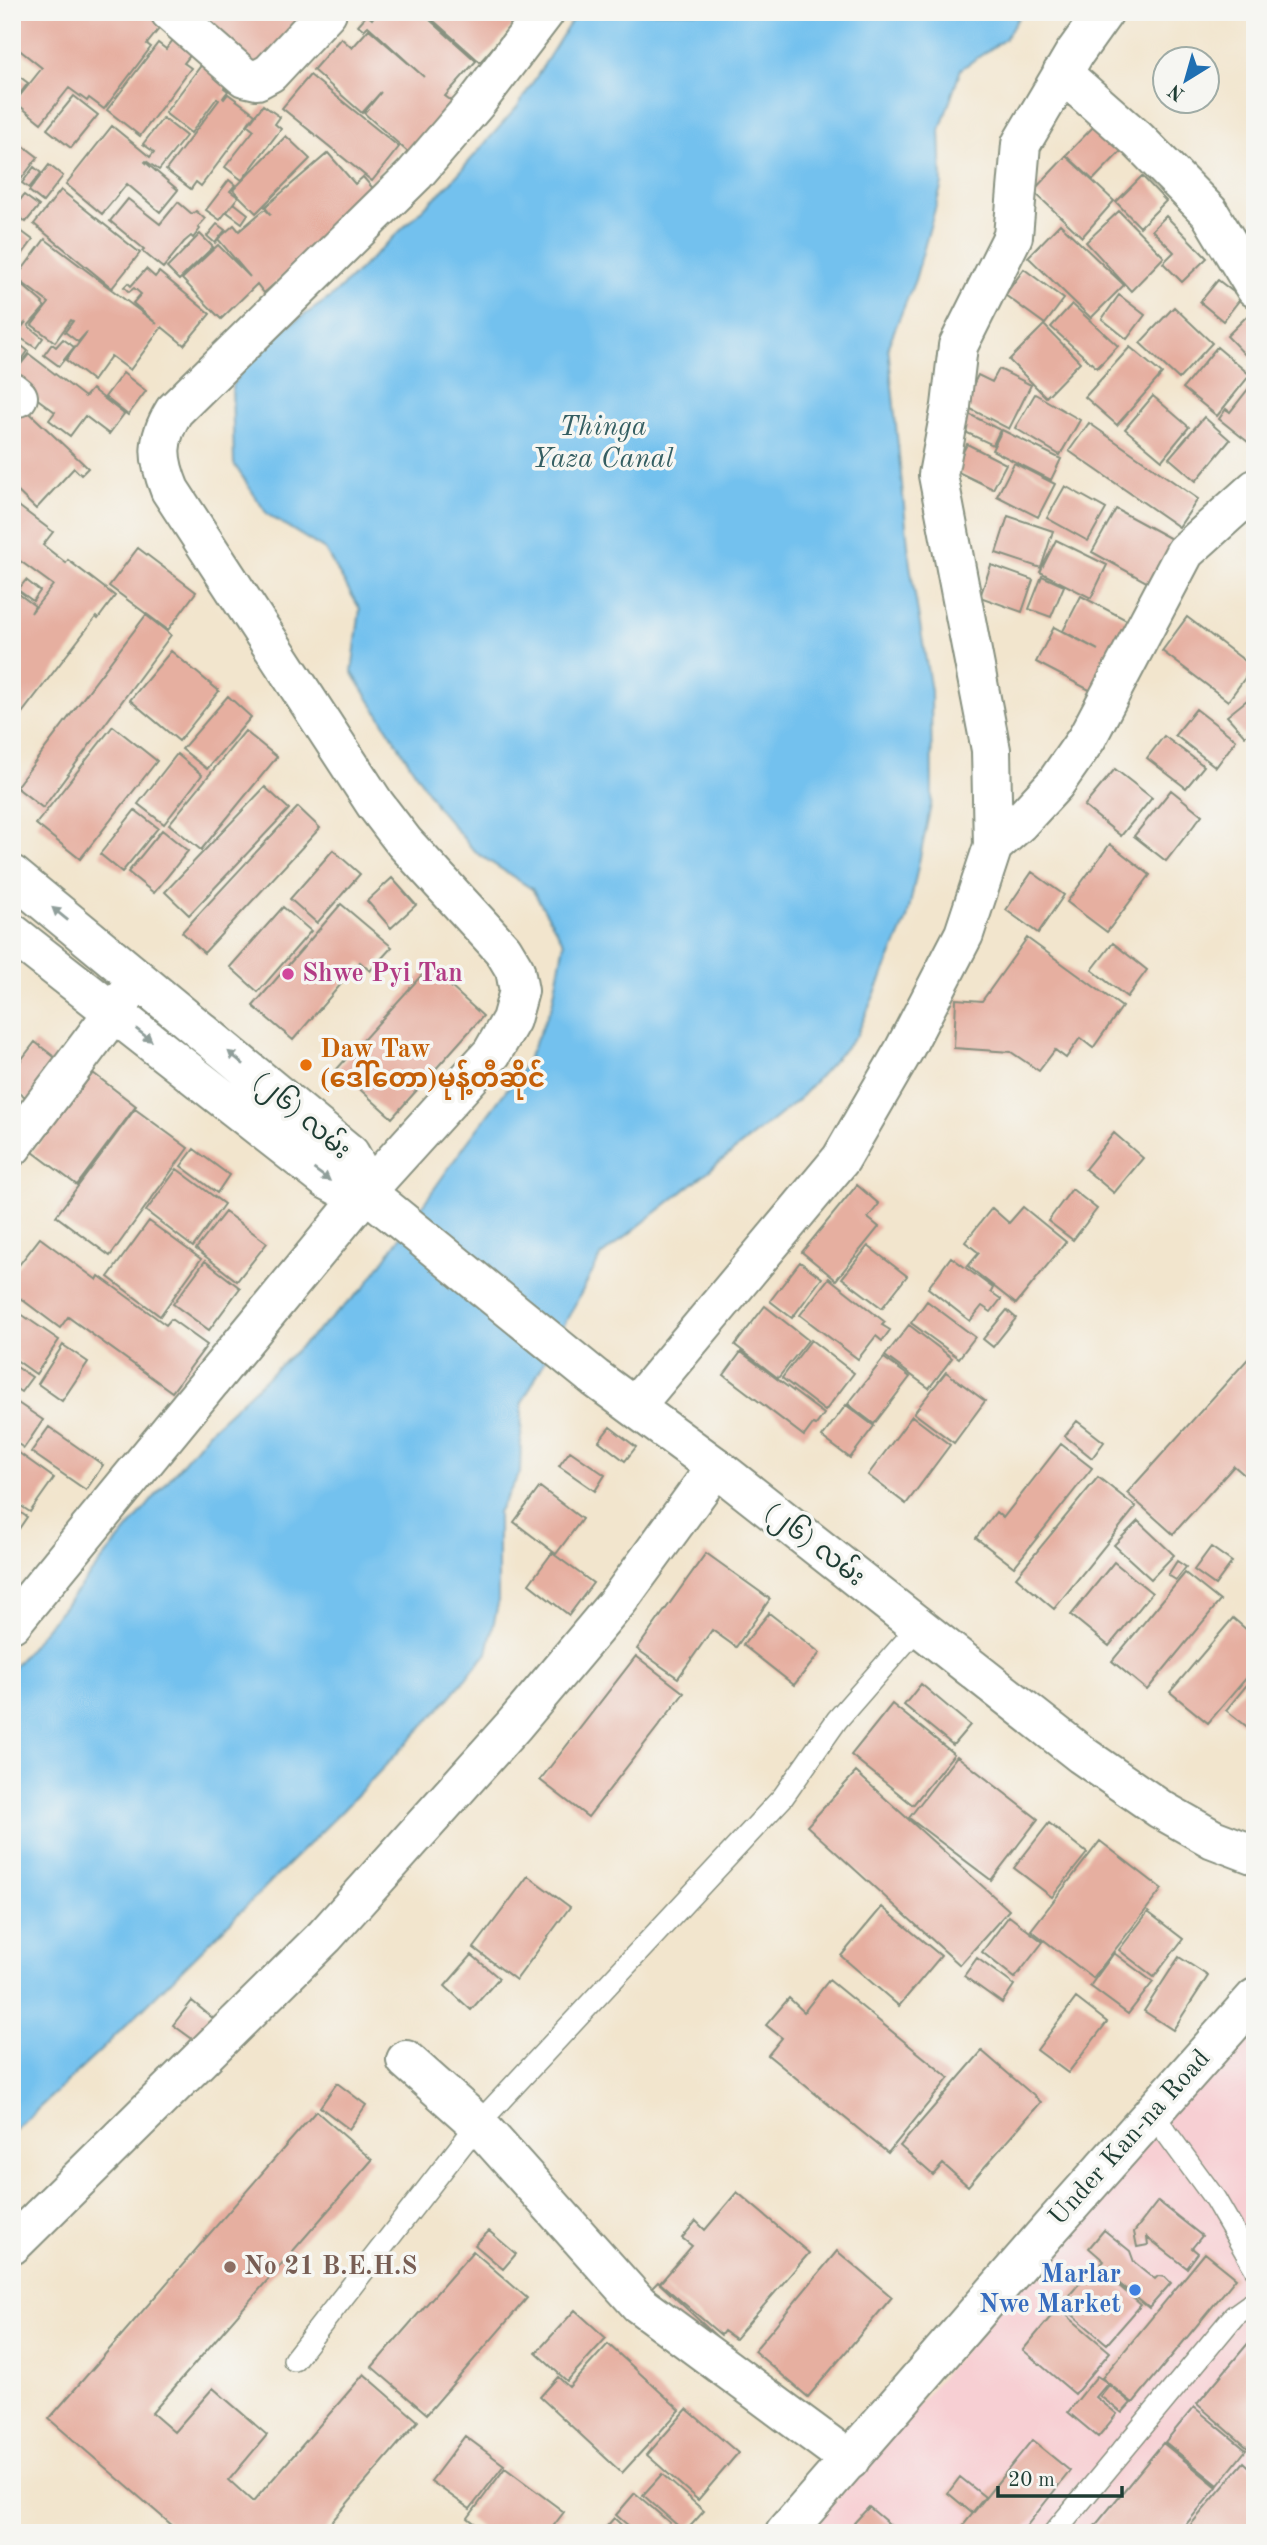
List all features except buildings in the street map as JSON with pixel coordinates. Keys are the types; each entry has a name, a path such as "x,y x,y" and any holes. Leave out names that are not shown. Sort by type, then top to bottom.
{"street":[{"path":"170,12 244,77 257,80 270,73 327,12"},
{"path":"12,1623 377,1202 492,1053 510,1020 519,991 515,970 503,950 412,851 375,804 170,490 162,471 159,449 163,429 174,411 415,174 476,103 545,12"},
{"path":"635,1406 841,1159 904,1050 964,934 993,846 991,750 938,475 951,406 958,346 1013,236 1021,144 1062,73 1104,12"},
{"path":"1062,73 1138,140 1209,212 1255,288"},
{"path":"993,846 1020,822 1055,783 1087,738 1185,552 1255,489"},
{"name":"(၂၆) လမ်း","path":"12,875 351,1154 377,1202"},
{"name":"(၂၆) လမ်း","path":"12,933 327,1180 377,1202 595,1378 716,1467 1082,1755 1160,1809 1213,1839 1255,1855"},
{"path":"12,1147 140,978"},
{"path":"12,2245 325,1936 514,1725 619,1600 716,1467"},
{"name":"Under Kan-na Road","path":"785,2533 1152,2113 1249,2016"},
{"path":"406,2060 478,2124 639,2304 850,2460"}],"lane":[{"path":"294,2360 478,2124 783,1797 837,1720 919,1626"},
{"path":"1152,2113 1215,2199 1255,2268"},
{"path":"1054,2533 1234,2316 1255,2301"}],"shaded area":[{"name":"Marlar Nwe Market","path":"1237,2033 1255,2047 1255,2533 807,2533"}],"water":[{"name":"Thinga Yaza Canal","path":"577,12 1022,12 1005,39 961,69 940,130 942,184 915,280 888,346 910,565 931,691 932,800 907,919 857,1035 797,1101 601,1256 522,1403 520,1473 498,1512 498,1604 487,1653 446,1702 342,1811 98,2053 12,2133 12,1669 210,1430 365,1287 525,1065 552,1005 564,943 532,889 475,852 437,807 352,672 360,609 325,550 267,514 234,464 232,385 260,345 331,297 451,182 518,106"}],"place":[{"name":"Shwe Pyi Tan","path":"288,974"},
{"name":"Daw Taw (ဒေါ်တော)မုန့်တီဆိုင်","path":"306,1065"},
{"name":"No 21 B.E.H.S","path":"230,2267"},
{"name":"Marlar Nwe Market","path":"1135,2290"}]}
